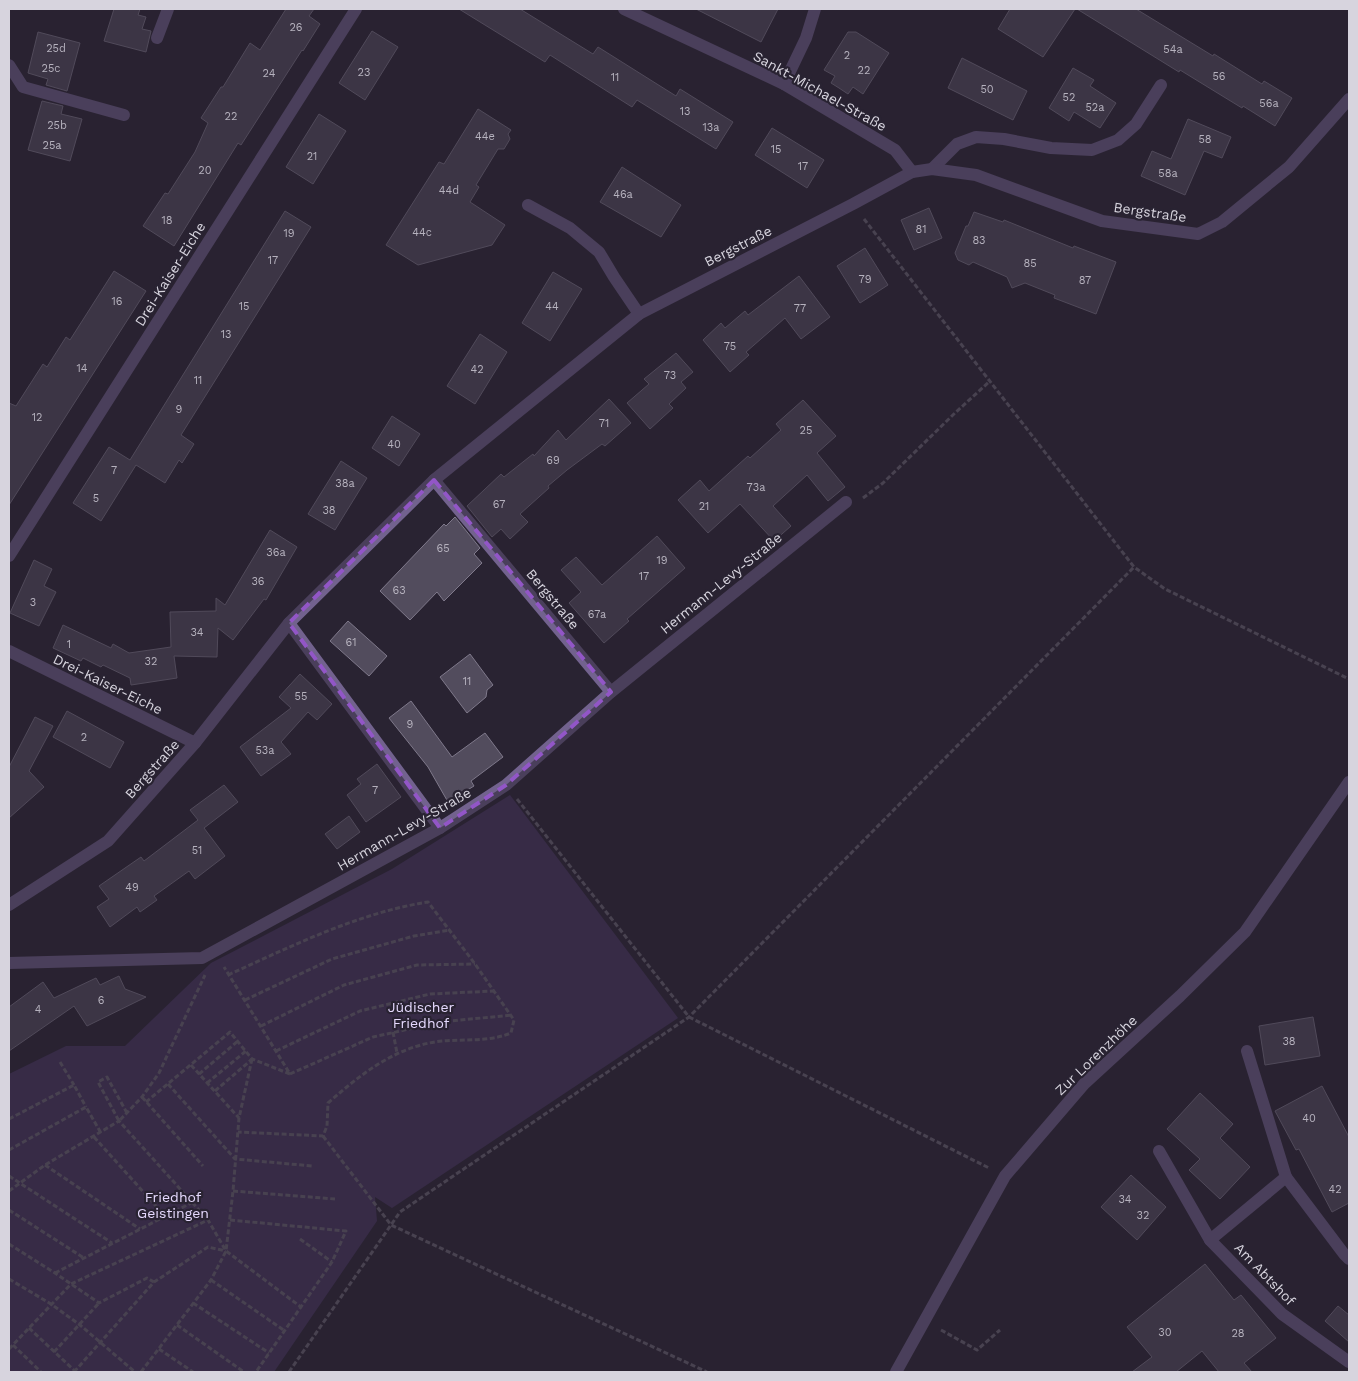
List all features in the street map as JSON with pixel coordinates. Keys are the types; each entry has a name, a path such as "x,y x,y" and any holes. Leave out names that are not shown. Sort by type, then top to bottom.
{"street":[{"path":"157,38 168,9"},
{"name":"Drei-Kaiser-Eiche","path":"9,556 356,9"},
{"name":"Sankt-Michael-Straße","path":"624,9 784,84 895,150 912,172"},
{"path":"784,84 806,38 815,9"},
{"path":"9,66 23,87 124,115"},
{"path":"932,169 957,144 976,137 1004,139 1051,148 1092,150 1118,140 1136,124 1161,85"},
{"name":"Bergstraße","path":"10,903 108,841 195,743 289,623 434,480 639,314 912,172 932,169 976,175 1102,221 1198,234 1222,222 1289,167 1349,99"},
{"path":"528,205 570,228 600,252 639,314"},
{"name":"Bergstraße","path":"434,480 611,692"},
{"name":"Hermann-Levy-Straße","path":"9,963 202,958 440,828 506,785 611,692 846,502"},
{"path":"289,623 440,828"},
{"name":"Drei-Kaiser-Eiche","path":"9,651 195,743"},
{"name":"Zur Lorenzhöhe","path":"896,1372 1005,1176 1084,1084 1180,996 1245,932 1349,782"},
{"path":"1247,1051 1286,1177 1349,1259"},
{"name":"Am Abtshof","path":"1160,1151 1210,1240 1282,1314 1349,1362"},
{"name":"Am Abtshof","path":"1210,1240 1286,1177"}],"path":[{"path":"853,204 1134,567 1165,589 1349,679"},
{"path":"846,502 860,500 883,483 990,381"},
{"path":"290,1372 400,1212 688,1017 1134,567"},
{"path":"506,785 688,1017 1005,1176"},
{"path":"228,975 320,933 408,905 428,902 512,1016 514,1020 510,1033 499,1037 440,1041 414,1046 397,1053 357,1077 328,1103 327,1126 323,1136"},
{"path":"245,1000 332,959 414,936 450,930"},
{"path":"221,962 290,1074"},
{"path":"261,1026 344,985 417,965 475,964"},
{"path":"9,1191 46,1165 119,1122 142,1097 159,1073 206,975 211,969"},
{"path":"276,1051 360,1011 430,994 494,991"},
{"path":"146,1102 230,1032 252,1059 290,1074 373,1037 441,1022 512,1016"},
{"path":"394,1032 397,1053"},
{"path":"199,1074 238,1041"},
{"path":"207,1083 246,1051"},
{"path":"215,1091 252,1059"},
{"path":"141,1372 211,1280 226,1251 239,1118 252,1059"},
{"path":"60,1062 101,1133"},
{"path":"191,1065 239,1118"},
{"path":"127,1112 107,1077 98,1082 119,1122 208,1220 226,1251 301,1307"},
{"path":"168,1084 236,1159 312,1166"},
{"path":"9,1119 74,1085"},
{"path":"142,1097 202,1166"},
{"path":"9,1150 86,1107"},
{"path":"238,1132 323,1136 392,1225 707,1372"},
{"path":"94,1138 165,1216"},
{"path":"46,1165 140,1229"},
{"path":"9,1176 112,1243"},
{"path":"233,1191 335,1198"},
{"path":"55,1273 193,1202"},
{"path":"9,1210 84,1258"},
{"path":"9,1349 71,1284 208,1220"},
{"path":"230,1220 346,1231 332,1262 256,1372"},
{"path":"300,1239 332,1262"},
{"path":"9,1244 99,1303"},
{"path":"29,1328 75,1372 154,1282 208,1247 226,1251"},
{"path":"54,1352 99,1303 147,1278 154,1282"},
{"path":"9,1279 51,1304 80,1325 135,1372"},
{"path":"211,1280 284,1331"},
{"path":"193,1303 269,1353"},
{"path":"925,1321 977,1350 1000,1330"},
{"path":"177,1324 244,1372"},
{"path":"13,1345 41,1372"},
{"path":"159,1349 193,1372"}],"highlighted area":[{"path":"434,480 611,692 506,785 440,828 289,623"}],"green space":[{"path":"510,795 678,1018 392,1208 375,1197 377,1221 274,1372 9,1372 9,1074 66,1046 125,1046 211,963 392,869"}],"building":[{"path":"114,9 140,9 138,15 146,17 142,29 151,31 146,52 104,41"},
{"path":"286,9 314,9 309,16 320,24 241,145 238,143 174,246 143,226 165,193 168,194 195,152 208,123 201,118 221,87 223,87 250,43 260,50"},
{"path":"459,9 520,9 593,54 598,47 676,96 680,89 733,122 716,149 637,100 632,107 550,55 545,62"},
{"path":"696,9 778,9 761,42"},
{"path":"1010,9 1075,9 1043,57 998,29"},
{"path":"1077,9 1136,9 1262,84 1264,81 1292,98 1275,126 1180,70 1179,72"},
{"path":"372,31 398,47 365,100 339,83"},
{"path":"38,32 80,43 67,91 46,85 48,79 28,73"},
{"path":"848,32 856,32 889,53 863,94 853,87 848,94 831,83 835,76 824,70"},
{"path":"962,58 1027,91 1013,120 948,88"},
{"path":"1073,68 1094,80 1090,86 1116,103 1100,128 1074,112 1069,121 1049,108"},
{"path":"42,101 63,106 61,114 82,119 70,161 28,150"},
{"path":"478,109 511,130 508,134 510,139 504,149 498,149 476,185 479,187 470,202 505,225 492,245 418,265 386,245 439,162 444,164"},
{"path":"319,114 346,131 313,184 286,167"},
{"path":"1188,119 1231,137 1222,158 1204,151 1185,195 1141,176 1152,151 1171,159"},
{"path":"772,128 824,160 807,188 755,155"},
{"path":"622,167 681,205 661,237 600,202"},
{"path":"929,208 942,238 914,250 901,220"},
{"path":"285,211 311,227 181,435 194,444 182,463 179,460 165,483 136,465 101,521 73,503 109,447 130,460"},
{"path":"974,212 1003,222 1004,220 1073,248 1074,246 1116,262 1096,314 1054,298 1055,295 1025,283 1012,288 1007,277 973,262 969,265 958,260 955,253"},
{"path":"865,248 888,285 860,303 837,266"},
{"path":"114,271 146,291 9,505 9,403 16,406 43,364 47,367 66,337 70,340"},
{"path":"553,272 582,289 550,341 522,323"},
{"path":"799,276 830,317 801,339 785,318 746,352 749,355 730,372 703,340 721,323 725,328 745,311 748,315"},
{"path":"480,334 507,352 475,404 447,386"},
{"path":"676,353 693,372 681,382 686,388 669,404 673,408 650,429 627,403 649,384 644,379"},
{"path":"609,399 631,423 605,446 602,444 548,486 549,488 520,514 528,522 510,539 501,529 492,537 467,506 501,474 504,477 533,454 534,456 558,430 566,440"},
{"path":"803,400 836,436 817,453 845,487 828,501 807,475 773,506 791,526 774,541 740,504 708,533 678,500 700,480 709,491 781,430 776,424"},
{"path":"392,416 420,434 399,466 372,448"},
{"path":"341,461 367,478 335,530 308,514"},
{"path":"455,517 480,548 474,554 482,563 444,601 437,592 410,620 380,591 444,524 446,526"},
{"path":"270,530 297,547 266,600 264,599 233,640 218,628 217,657 174,656 177,678 131,685 130,678 103,665 101,667 83,658 81,661 53,648 63,625 111,648 113,644 129,653 171,647 170,612 216,611 216,598 225,605"},
{"path":"657,536 685,568 627,619 629,621 604,643 569,603 581,592 561,570 576,557 602,585"},
{"path":"34,560 52,569 44,586 56,592 39,626 10,613"},
{"path":"348,621 387,656 369,676 330,641"},
{"path":"470,654 493,685 487,690 486,697 467,713 440,677"},
{"path":"300,674 332,704 317,720 308,712 281,742 291,754 261,776 240,747 291,708 279,697"},
{"path":"411,701 452,757 485,733 503,757 471,781 474,786 448,802 428,767 389,718"},
{"path":"67,711 124,742 110,768 53,737"},
{"path":"35,717 53,726 29,771 44,787 9,818 9,767"},
{"path":"377,764 401,797 366,822 347,795 361,784 357,779"},
{"path":"224,785 238,802 204,828 225,856 195,879 189,871 154,896 157,900 140,912 137,907 110,927 97,907 109,899 99,886 141,857 144,861 198,820 190,810"},
{"path":"349,816 360,832 337,849 325,834"},
{"path":"119,976 125,989 146,997 87,1026 74,1006 9,1051 9,1007 43,982 54,998 96,978 100,985"},
{"path":"1313,1017 1320,1056 1265,1065 1259,1026"},
{"path":"1322,1086 1349,1137 1349,1203 1332,1212 1299,1149 1296,1150 1275,1111"},
{"path":"1200,1093 1233,1124 1220,1138 1250,1167 1220,1199 1189,1170 1200,1159 1167,1129"},
{"path":"1131,1175 1166,1207 1137,1240 1101,1207"},
{"path":"1205,1264 1234,1300 1241,1295 1276,1338 1244,1363 1252,1372 1219,1372 1202,1351 1176,1372 1132,1372 1152,1357 1127,1327"},
{"path":"1338,1306 1349,1315 1349,1342 1325,1321"}],"park label":[{"name":"Jüdischer Friedhof","path":"421,1016"},
{"name":"Friedhof Geistingen","path":"173,1206"}]}
